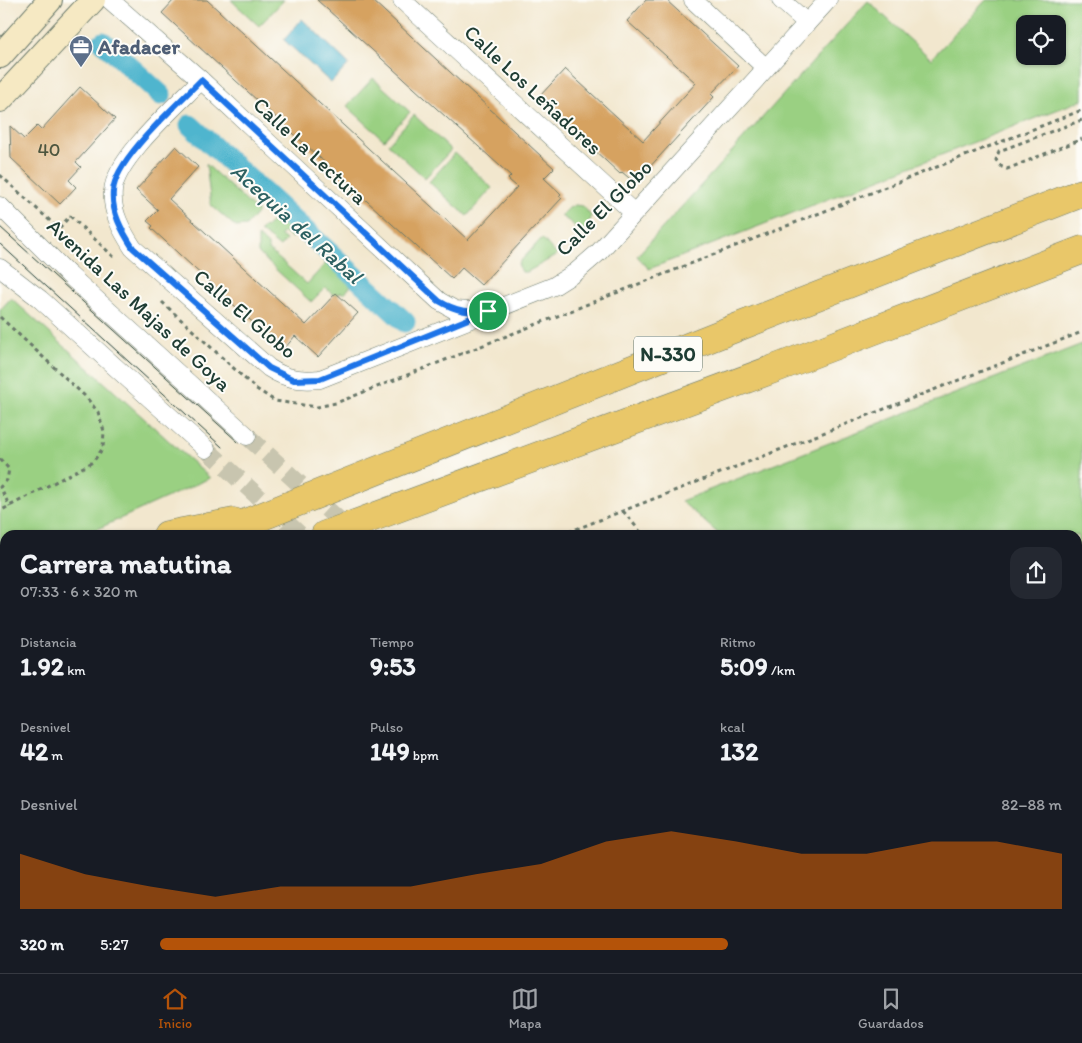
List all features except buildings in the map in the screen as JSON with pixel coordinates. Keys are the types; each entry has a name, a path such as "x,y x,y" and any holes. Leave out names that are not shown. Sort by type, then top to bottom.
{"highway":[{"name":"N-330","path":"227,530 1082,193"},
{"name":"N-330","path":"339,530 779,367 1082,250"},
{"path":"390,530 398,527 446,491"},
{"path":"193,530 255,518"}],"main road":[{"path":"0,56 50,0"},
{"path":"0,100 93,0"}],"street":[{"name":"Calle La Lectura","path":"110,0 201,80 439,301 455,310 469,312 488,311"},
{"name":"Calle Los Leñadores","path":"402,0 634,213"},
{"path":"693,0 766,68"},
{"path":"781,0 807,23"},
{"name":"Calle El Globo","path":"201,80 123,165 113,190 114,205 122,231 133,248 269,368 294,380 320,379 554,286 576,272 599,252 828,0"},
{"name":"Avenida Las Majas de Goya","path":"0,206 68,274 247,436"},
{"path":"0,268 40,299 206,449"}],"path":[{"path":"1082,120 999,151 996,160 1002,167 1007,168 1082,139"},
{"path":"0,175 58,229"},
{"path":"0,317 86,396 98,412 104,431 103,448 93,462 0,511"},
{"path":"574,530 1082,332"},
{"path":"0,459 8,469 7,480 0,487 10,507"},
{"path":"624,511 639,530"}],"green space":[{"path":"231,0 284,0 259,26"},
{"path":"986,0 1082,0 1082,100 649,269 637,256 868,1 931,59"},
{"path":"373,78 410,112 384,140 347,106"},
{"path":"414,115 451,150 425,178 388,144"},
{"path":"455,153 492,188 467,216 429,182"},
{"path":"206,164 258,212 246,226 236,227 211,205"},
{"path":"575,205 583,206 591,216 589,226 580,236 573,224 561,216"},
{"path":"276,216 295,234 292,238 284,232 280,235 286,240 280,247 260,231 264,226 266,228"},
{"path":"258,236 268,245 268,249 307,284 327,262 352,285 344,294 341,292 338,295 336,293 334,295 325,288 311,302 258,253"},
{"path":"542,238 557,255 527,272 522,272 518,264"},
{"path":"11,298 210,478 95,530 0,530 0,310"},
{"path":"1082,344 1082,530 714,530 681,501"}],"water":[{"path":"302,19 349,64 331,83 284,40"}],"waterway":[{"name":"Acequia del Rabal","path":"103,42 161,95"},
{"name":"Acequia del Rabal","path":"190,125 405,322"}],"tunnel":[{"path":"247,436 350,530"},
{"path":"206,449 295,530"}],"tram line":[{"path":"0,227 238,442"},
{"path":"0,244 222,447"}],"place":[{"name":"Afadacer","path":"81,68"}],"route":[{"path":"201,80 439,301 455,310 469,312 488,311 320,379 306,381 282,376 269,368 133,248 122,231 114,205 113,190 117,175 131,154 201,80"}]}
